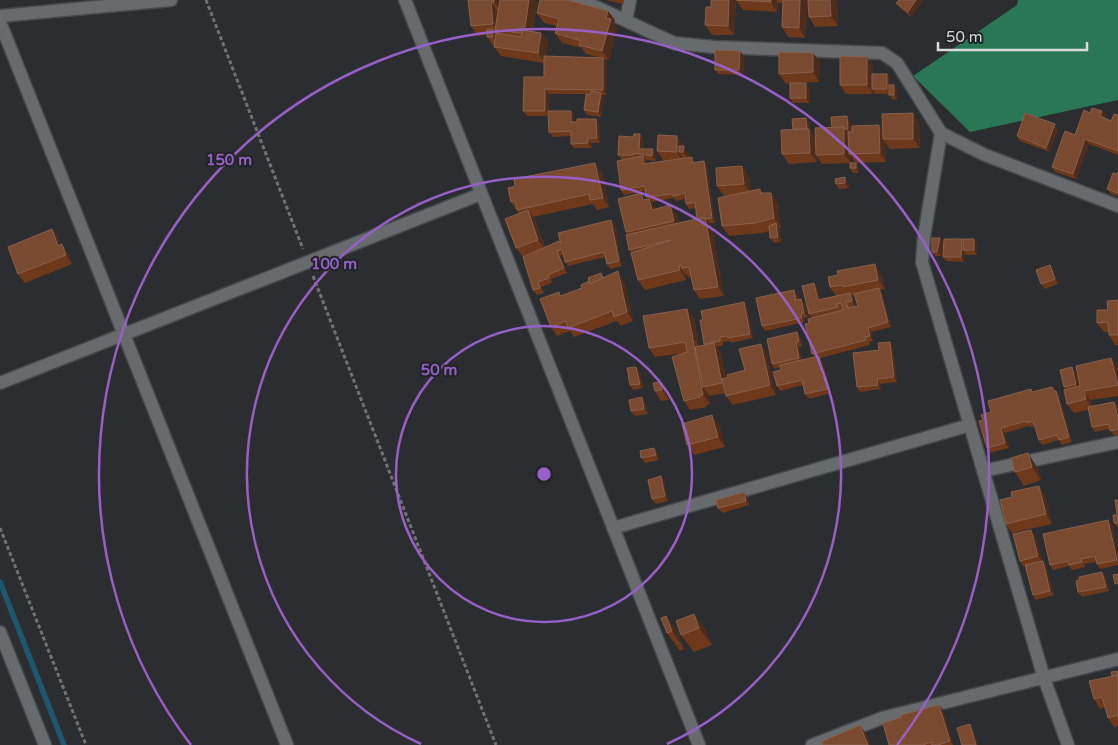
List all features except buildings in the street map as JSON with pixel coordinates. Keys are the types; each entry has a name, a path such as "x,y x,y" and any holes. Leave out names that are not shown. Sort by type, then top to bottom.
{"street":[{"path":"0,16 171,0"},
{"path":"405,0 699,745"},
{"path":"568,0 594,6 674,43 714,47 882,53 897,63 941,133 985,155 1118,206"},
{"path":"626,20 630,0"},
{"path":"0,22 287,745"},
{"path":"941,133 924,237 922,262 1044,678 1068,745"},
{"path":"0,383 481,194"},
{"path":"613,528 970,425"},
{"path":"983,472 1118,442"},
{"path":"0,632 45,745"},
{"path":"812,745 882,718 1118,659"}],"path":[{"path":"206,0 496,745"},
{"path":"0,528 86,745"}],"green space":[{"path":"1018,0 1118,0 1118,100 970,132 913,76 1017,5"}],"waterway":[{"path":"0,582 64,745"}]}
